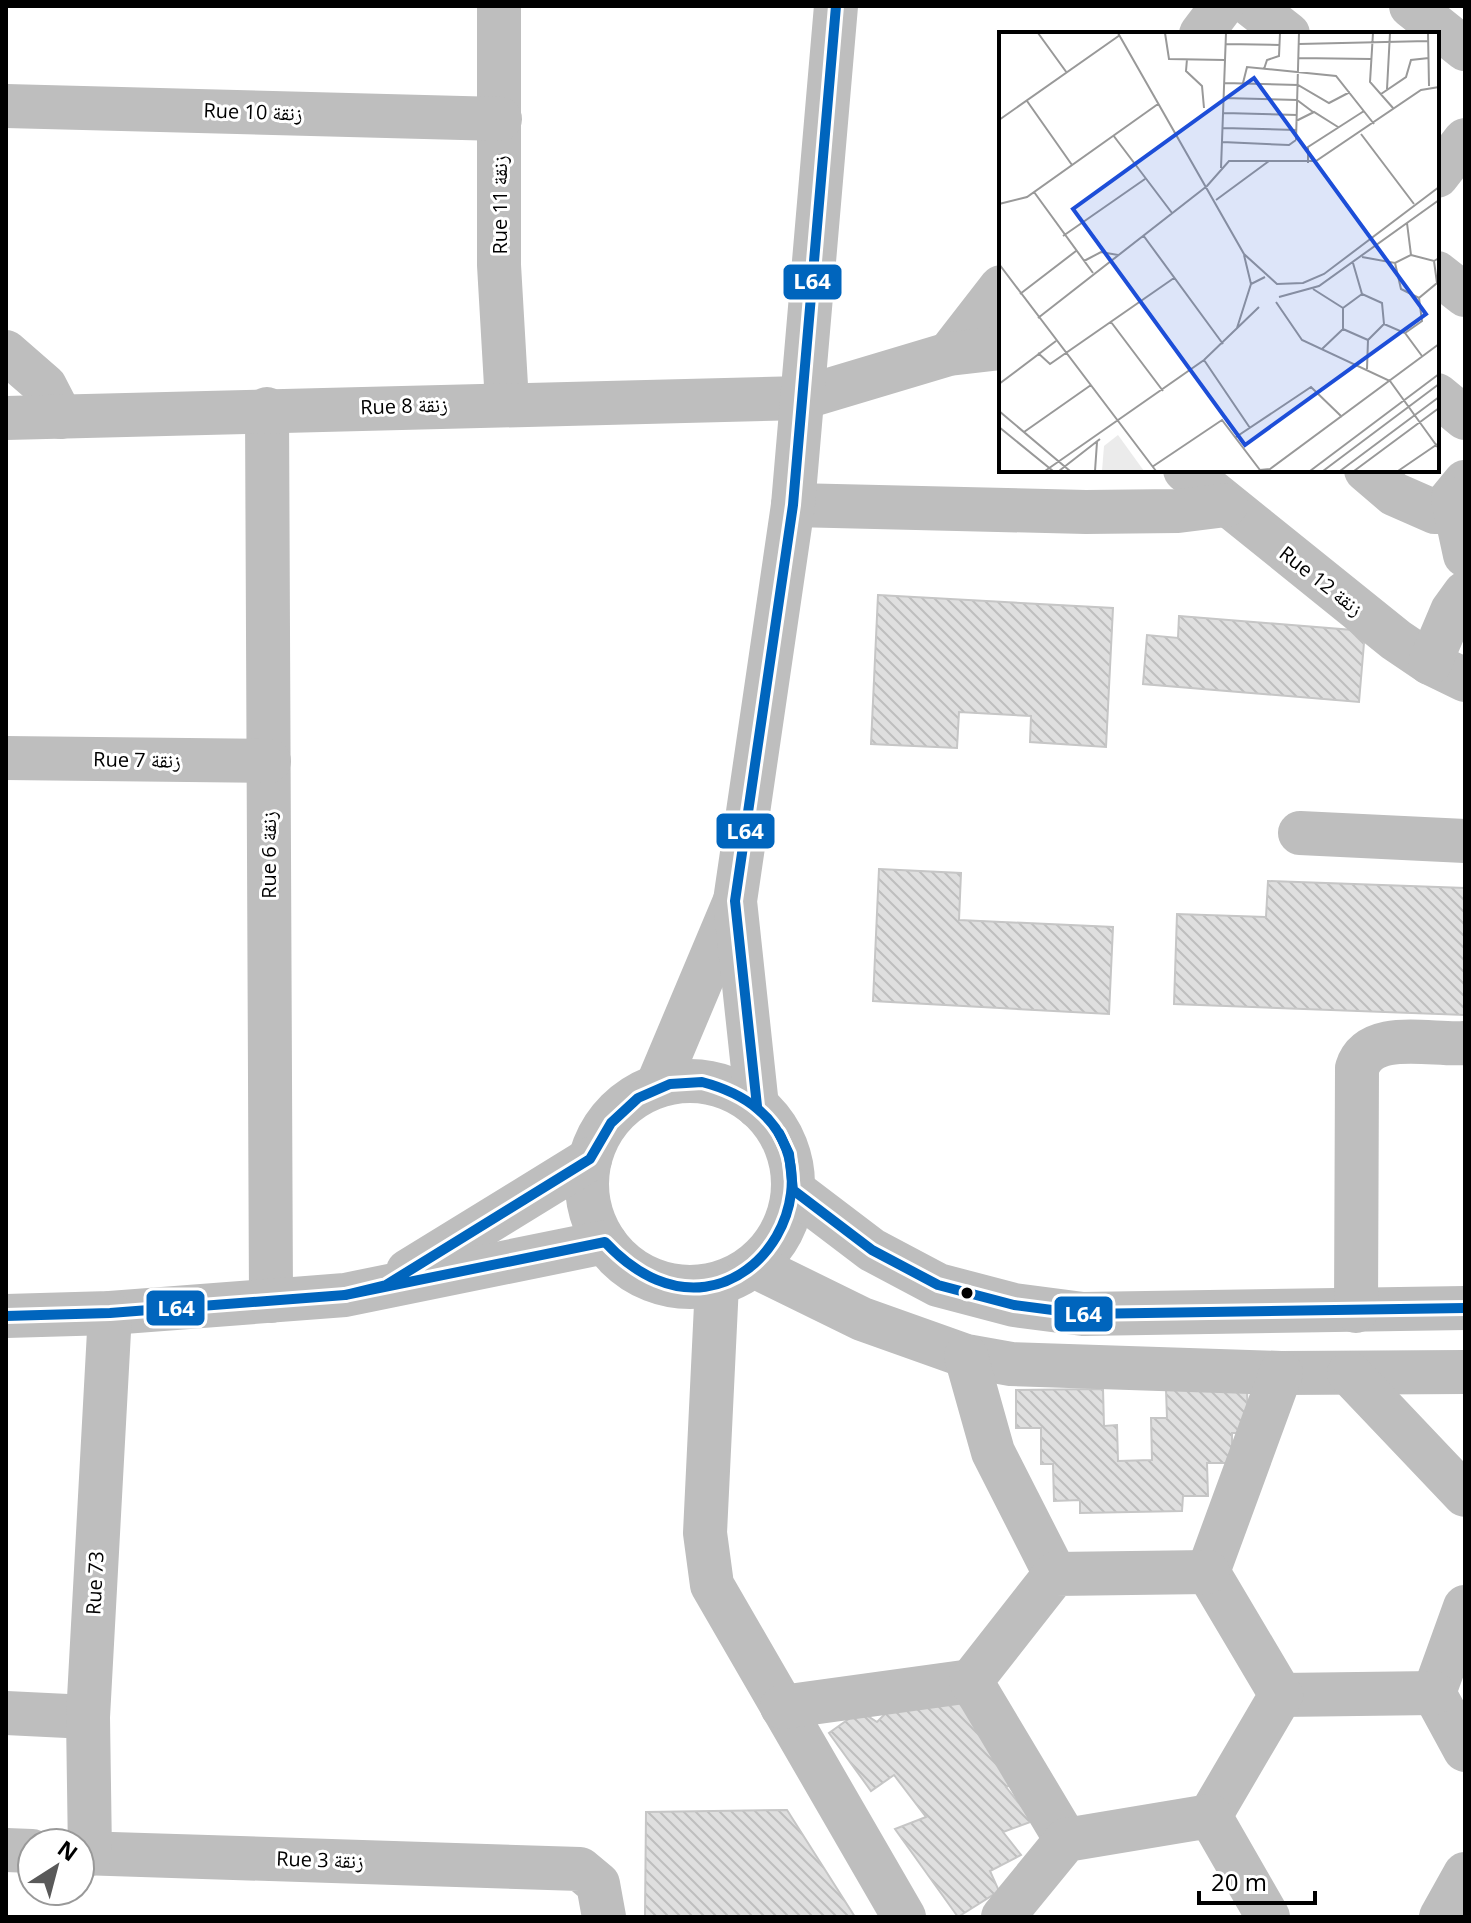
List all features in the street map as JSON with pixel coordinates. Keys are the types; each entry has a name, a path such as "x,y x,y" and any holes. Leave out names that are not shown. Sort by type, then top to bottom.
{"street":[{"name":"Rue 11 زنقة","path":"499,6 499,265 507,403"},
{"path":"757,1106 735,901 793,505 836,6"},
{"path":"1202,32 1222,6"},
{"path":"1252,6 1285,32"},
{"path":"1411,6 1465,49"},
{"name":"Rue 10 زنقة","path":"6,106 500,119"},
{"path":"1439,275 1465,295"},
{"path":"949,354 999,290"},
{"name":"Rue 8 زنقة","path":"6,418 267,409 802,398 949,354 999,348"},
{"path":"6,352 45,386 61,417"},
{"path":"1439,397 1465,418"},
{"name":"Rue 6 زنقة","path":"267,409 271,1301"},
{"name":"Rue 12 زنقة","path":"1187,472 1226,505 1447,672"},
{"path":"1368,472 1394,494 1423,509 1442,510 1459,490"},
{"path":"1459,490 1465,555"},
{"path":"793,505 1086,512 1178,511 1226,505"},
{"path":"1447,672 1452,611 1465,593"},
{"name":"Rue 7 زنقة","path":"6,758 269,761"},
{"path":"1300,833 1465,841"},
{"path":"657,1086 735,901"},
{"path":"1356,1311 1357,1068 1361,1055 1372,1047 1389,1044 1465,1043"},
{"path":"677,1082 720,1085 757,1106 777,1128 789,1154 793,1190 789,1215 776,1243 736,1275 692,1287 667,1285 643,1276 622,1262 605,1242 592,1217 587,1188 590,1159 599,1134 614,1114 633,1097 657,1086 677,1082"},
{"path":"386,1285 590,1159"},
{"path":"793,1190 872,1250 938,1285 1014,1305 1083,1314 1465,1308"},
{"path":"6,1316 110,1313 345,1295 605,1242"},
{"path":"736,1275 966,1356 1011,1364 1281,1373 1465,1372"},
{"path":"736,1275 705,1557 712,1585 904,1917"},
{"name":"Rue 73","path":"86,1827 88,1717 110,1313"},
{"path":"966,1356 993,1452 1055,1574"},
{"path":"1208,1572 1281,1373"},
{"path":"1349,1373 1465,1495"},
{"path":"1055,1574 1208,1572"},
{"path":"1208,1572 1281,1695"},
{"path":"782,1707 971,1681 1055,1574"},
{"path":"1465,1607 1434,1693 1465,1750"},
{"path":"971,1681 1066,1840"},
{"path":"1281,1695 1434,1693"},
{"path":"1210,1816 1281,1695"},
{"path":"6,1713 88,1717"},
{"path":"1003,1917 1066,1840 1210,1816"},
{"path":"1210,1816 1268,1917"},
{"name":"Rue 3 زنقة","path":"96,1853 580,1869 590,1875 602,1896 604,1917"},
{"path":"1441,1917 1465,1874"}],"building":[{"path":"878,595 1113,608 1106,747 1030,742 1031,716 959,712 957,748 871,744"},
{"path":"1179,616 1365,631 1359,702 1143,684 1147,635 1178,638"},
{"path":"879,869 961,873 959,920 1113,927 1109,1014 873,1001"},
{"path":"1268,881 1465,888 1465,1015 1174,1004 1177,914 1266,917"},
{"path":"1247,1387 1248,1433 1232,1433 1232,1463 1207,1463 1208,1496 1183,1496 1182,1511 1080,1513 1080,1500 1054,1501 1053,1464 1041,1464 1041,1428 1016,1428 1016,1390 1103,1389 1104,1426 1117,1425 1118,1461 1152,1460 1151,1418 1167,1418 1166,1389"},
{"path":"965,1698 1029,1778 1006,1787 1033,1821 1003,1832 1021,1855 990,1871 999,1891 958,1917 895,1829 926,1817 894,1775 871,1791 829,1733 860,1711 877,1722 895,1704"},
{"path":"787,1810 855,1917 645,1917 646,1812"}],"transit line":[{"name":"L64","path":"757,1106 735,901 793,505 836,6"},
{"name":"L64","path":"702,1082 758,1109 786,1149 791,1193 776,1236 747,1270 705,1287 657,1280 605,1242 345,1295 386,1285 590,1159 611,1123 638,1098 670,1084 702,1082"},
{"name":"L64","path":"779,1133 789,1154 793,1190 872,1250 938,1285 1014,1305 1083,1314 1465,1308"},
{"name":"L64","path":"6,1316 110,1313 345,1295"}]}
